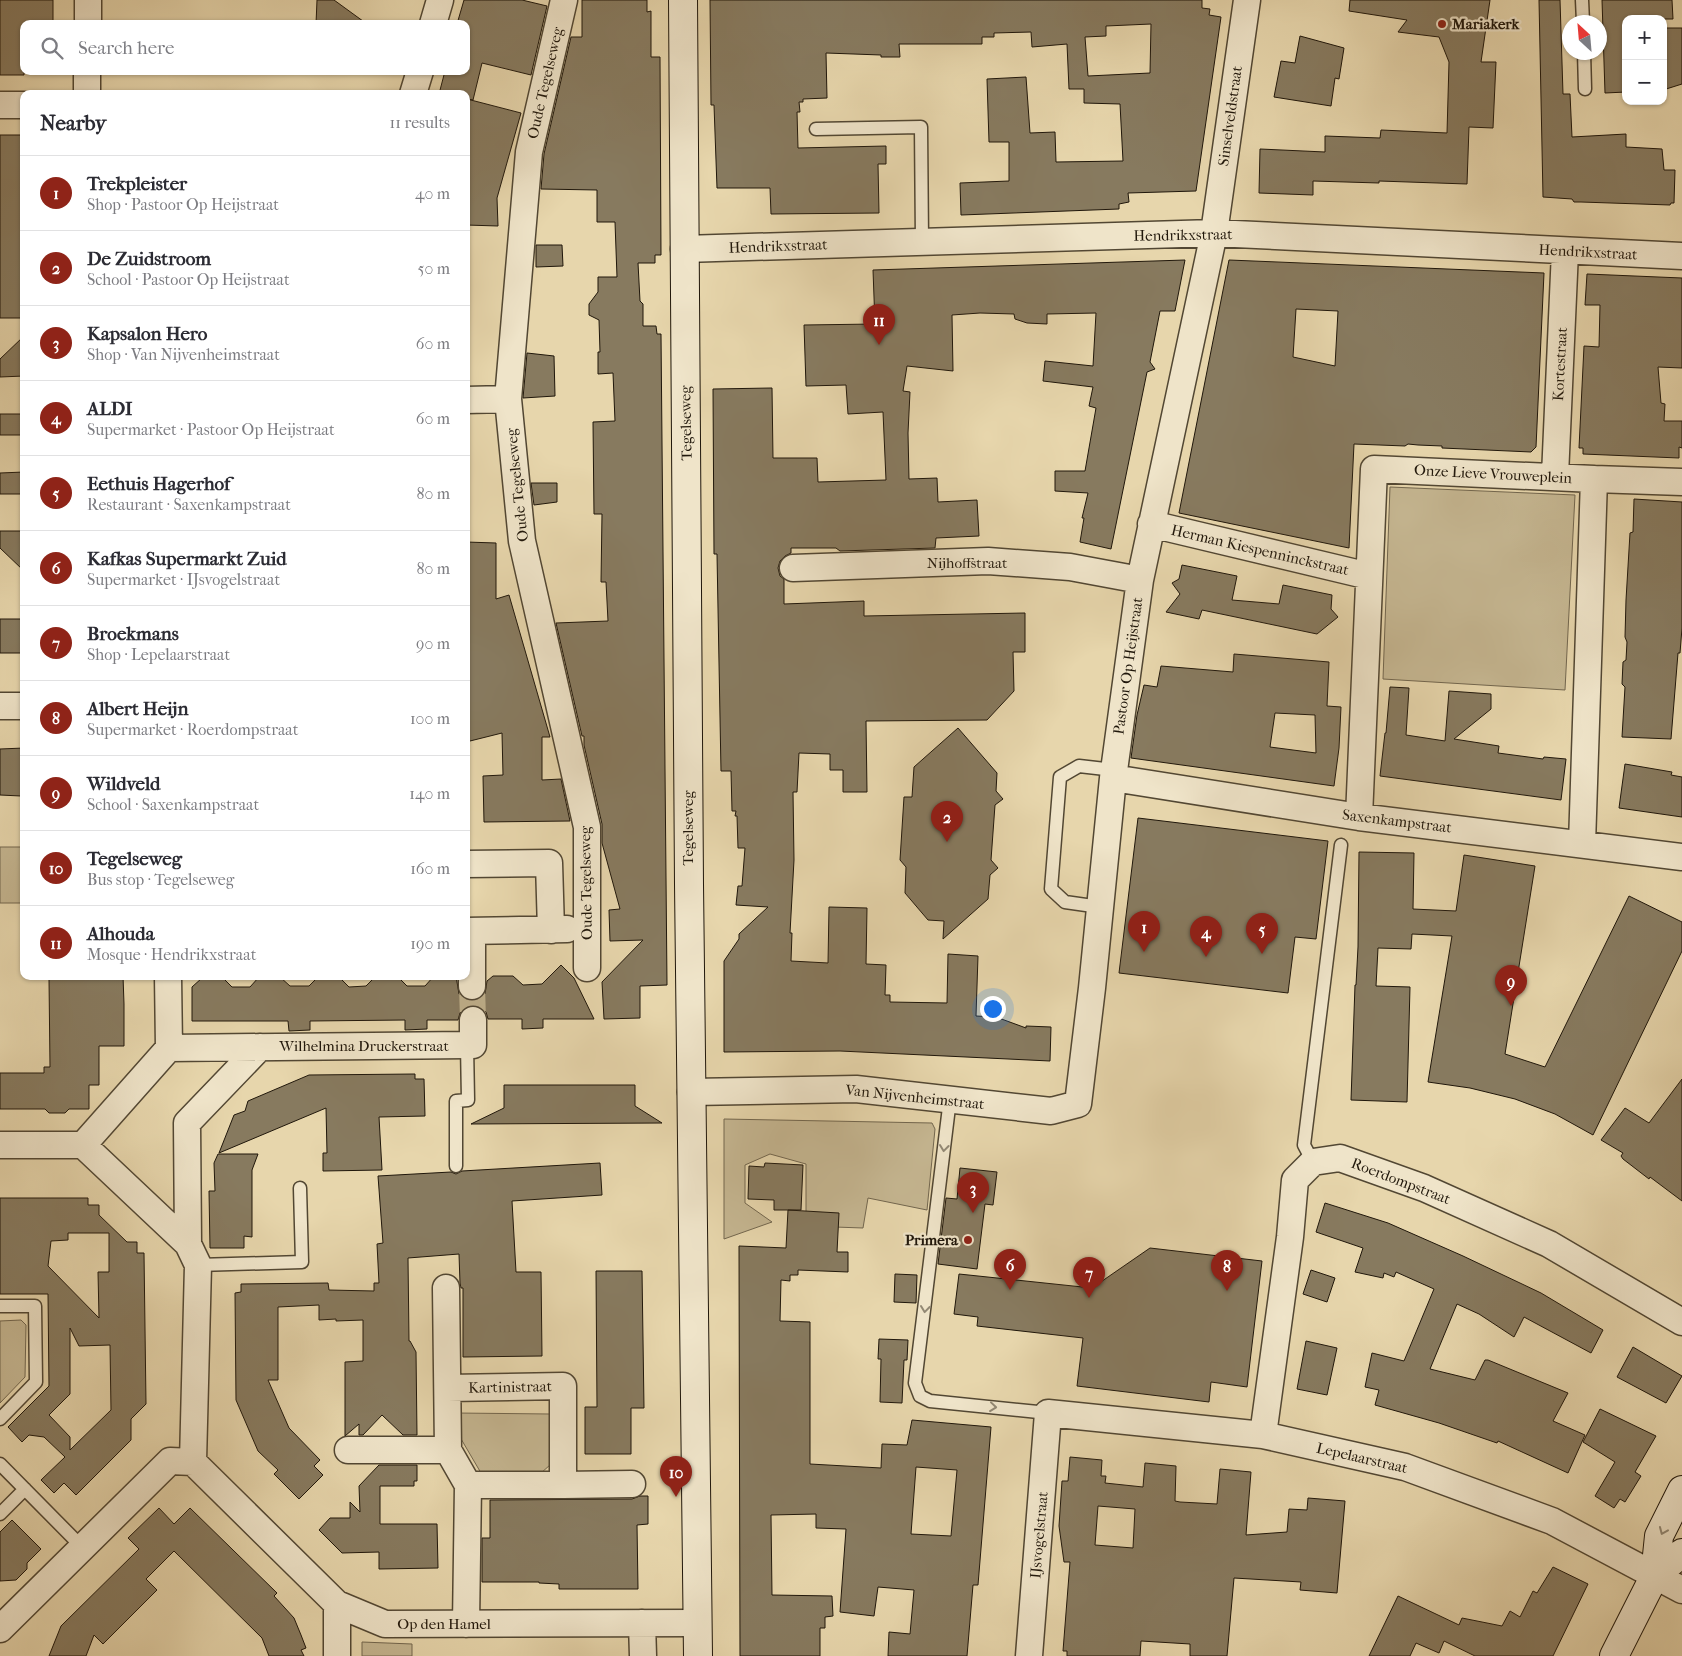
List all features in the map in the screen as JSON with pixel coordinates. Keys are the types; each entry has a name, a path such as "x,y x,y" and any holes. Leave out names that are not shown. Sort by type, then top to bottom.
{"street":[{"path":"88,0 88,20"},
{"path":"434,20 440,0"},
{"name":"Oude Tegelseweg","path":"564,0 529,152 508,400 522,542 587,827 588,968"},
{"name":"Tegelseweg","path":"683,0 691,1092 698,1656"},
{"name":"Sinselveldstraat","path":"1214,233 1247,0"},
{"path":"87,90 88,75"},
{"path":"414,90 419,75"},
{"path":"0,105 20,105"},
{"name":"Hendrikxstraat","path":"684,249 1214,233 1682,256"},
{"name":"Pastoor Op Heijstraat","path":"1078,1104 1113,774 1140,580 1214,233"},
{"name":"Kortestraat","path":"1554,476 1565,251"},
{"path":"470,400 508,400"},
{"name":"Onze Lieve Vrouweplein","path":"1358,817 1374,469 1594,479 1582,844"},
{"path":"1594,479 1682,482"},
{"name":"Herman Kiespenninckstraat","path":"1151,524 1369,576"},
{"name":"Nijhoffstraat","path":"793,568 988,561 1070,567 1140,580"},
{"path":"0,706 20,706"},
{"name":"Saxenkampstraat","path":"1113,774 1358,817 1682,857"},
{"path":"470,864 549,863 550,930"},
{"path":"470,931 587,929"},
{"path":"470,949 472,986"},
{"path":"82,1144 169,1048 168,980"},
{"path":"470,1045 473,1020"},
{"name":"Wilhelmina Druckerstraat","path":"169,1048 470,1045"},
{"name":"Wilhelmina Druckerstraat","path":"193,1254 187,1123 260,1047"},
{"name":"Van Nijvenheimstraat","path":"691,1092 856,1089 1051,1111 1078,1104"},
{"path":"0,1145 82,1144 193,1254 193,1462 170,1461 0,1629"},
{"name":"Roerdompstraat","path":"1313,1162 1340,1158 1424,1188 1549,1244 1682,1322"},
{"path":"1263,1436 1290,1237 1295,1180 1313,1162"},
{"name":"Kartinistraat","path":"446,1288 448,1450 468,1485"},
{"name":"Kartinistraat","path":"448,1388 563,1386 563,1484"},
{"name":"Lepelaarstraat","path":"1048,1413 1263,1436 1405,1467 1552,1521 1682,1590"},
{"name":"IJsvogelstraat","path":"1029,1656 1048,1413"},
{"path":"348,1450 448,1450"},
{"name":"Op den Hamel","path":"193,1462 337,1604 385,1624 697,1623"},
{"path":"466,1624 468,1485 632,1484"},
{"path":"1614,1656 1655,1575 1659,1536 1682,1490"},
{"path":"1655,1575 1682,1553"},
{"path":"337,1604 337,1656"},
{"path":"642,1623 643,1656"}],"lane":[{"path":"1582,0 1583,15"},
{"path":"1584,60 1585,89"},
{"path":"816,129 921,127 922,242"},
{"path":"1100,907 1065,902 1051,889 1060,777 1079,766 1113,774"},
{"path":"1313,1162 1304,1145 1342,845"},
{"path":"456,1166 456,1100 468,1100 470,1045"},
{"path":"950,1099 916,1383 920,1396 930,1401 1048,1413"},
{"path":"193,1254 302,1262 300,1188"},
{"path":"0,1306 35,1306 36,1382 0,1419"},
{"path":"0,1464 82,1547"},
{"path":"0,1514 25,1489"}],"shaded area":[{"path":"1390,487 1575,495 1565,690 1383,679"},
{"path":"0,847 20,847 20,903 0,903"},
{"path":"724,1119 932,1123 935,1129 927,1210 868,1198 863,1228 806,1226 806,1164 770,1154 745,1165 745,1203 772,1222 724,1239"},
{"path":"21,1320 26,1325 25,1377 0,1403 0,1321"},
{"path":"456,1413 550,1414 550,1465 541,1473 481,1473 457,1432"},
{"path":"362,1642 412,1644 412,1656 362,1656"}],"building":[{"path":"0,0 53,0 53,20 20,20 20,75 0,75"},
{"path":"317,0 334,0 362,20 316,20"},
{"path":"464,0 522,0 547,6 531,75 482,63 473,100 470,100 470,90 440,90 444,75 470,75 470,20 458,20"},
{"path":"582,0 647,0 647,12 651,11 651,57 660,57 661,255 655,255 655,263 638,263 640,301 643,304 643,326 656,326 657,334 661,334 667,985 640,986 640,1018 604,1019 602,982 643,940 610,941 609,910 620,909 602,843 602,824 584,745 584,736 582,736 556,623 608,621 606,582 601,582 602,514 594,514 593,422 615,421 613,373 598,374 598,352 600,352 599,320 589,315 589,304 598,292 598,277 617,277 615,222 597,222 597,190 541,189 544,154 571,37 582,37"},
{"path":"710,0 1202,0 1202,8 1210,9 1209,15 1221,17 1196,191 1128,193 1129,202 1119,204 1119,209 961,215 960,183 1009,181 1009,142 989,142 987,79 1026,77 1030,133 1055,132 1056,162 1123,161 1120,104 1084,103 1084,89 1069,89 1067,44 1032,47 1031,32 994,33 994,37 982,37 982,44 899,44 900,57 826,53 827,98 803,99 803,102 799,102 800,112 797,112 798,148 886,146 886,164 878,164 879,213 771,214 770,188 717,188 714,105 711,105","holes":["1151,24 1150,73 1088,76 1085,37 1106,36 1106,26"]},
{"path":"1350,0 1490,0 1481,62 1496,62 1493,128 1469,127 1467,184 1313,181 1313,195 1259,193 1260,149 1325,152 1325,136 1380,138 1381,130 1447,133 1449,62 1439,37 1398,32 1407,20 1349,11"},
{"path":"1539,0 1560,0 1563,94 1570,94 1572,137 1626,134 1626,147 1662,149 1664,170 1675,170 1674,203 1670,205 1574,202 1572,199 1543,197"},
{"path":"1602,0 1672,0 1673,19 1667,19 1667,15 1622,15 1622,92 1605,93 1604,60 1607,60 1607,15 1602,15"},
{"path":"1667,28 1682,28 1682,84 1667,89"},
{"path":"1300,36 1344,48 1339,79 1335,78 1331,106 1274,97 1281,61 1295,63"},
{"path":"470,100 521,113 497,198 498,226 470,225"},
{"path":"0,135 20,135 20,318 0,318"},
{"path":"536,245 562,245 563,266 536,267"},
{"path":"1185,260 1175,311 1160,311 1150,362 1155,369 1147,372 1111,549 1080,542 1084,518 1082,518 1088,493 1055,491 1055,471 1085,471 1096,408 1089,406 1093,387 1043,381 1045,361 1093,366 1096,313 1047,314 1047,324 1027,323 1015,319 1014,314 980,313 952,315 953,371 907,366 903,391 910,392 908,433 909,479 937,478 938,502 977,500 979,536 936,538 935,548 840,551 836,548 791,548 791,553 780,561 778,568 780,576 784,579 784,604 864,601 864,616 1025,613 1025,652 1013,652 1014,691 987,720 866,721 867,792 843,792 843,770 830,770 830,754 799,753 797,792 793,792 794,860 790,933 792,933 791,961 828,963 829,907 867,908 866,964 886,965 885,995 890,995 890,1002 947,1003 948,954 978,956 976,1016 996,1017 1026,1028 1026,1026 1051,1027 1050,1061 840,1051 724,1052 724,961 739,939 739,934 768,907 736,905 738,886 742,886 745,848 738,848 737,816 735,816 736,811 732,811 731,771 721,771 717,554 714,554 713,389 772,388 773,458 817,458 818,482 886,480 883,412 848,414 846,385 806,386 804,325 875,324 873,270"},
{"path":"1229,260 1544,273 1536,447 1531,452 1442,448 1442,446 1408,444 1405,446 1354,444 1349,548 1179,513","holes":["1296,309 1338,311 1335,366 1293,357"]},
{"path":"1587,274 1682,278 1682,368 1658,367 1661,403 1665,404 1664,421 1682,421 1682,448 1679,447 1679,458 1583,454 1583,448 1579,448 1584,346 1599,347 1600,305 1585,305"},
{"path":"20,340 20,376 0,377 0,359"},
{"path":"527,353 554,356 555,396 523,398"},
{"path":"0,414 20,414 20,435 0,435"},
{"path":"20,472 20,494 0,494 0,473"},
{"path":"531,483 557,483 557,502 534,505"},
{"path":"1634,499 1682,502 1682,628 1680,653 1678,653 1671,739 1622,737 1625,687 1622,684 1623,662 1626,660 1627,642 1625,637 1626,600 1630,533 1633,532"},
{"path":"0,531 20,531 20,567 0,548"},
{"path":"470,542 496,543 496,599 509,595 550,737 542,737 542,780 561,779 570,821 484,822 483,776 503,775 502,733 470,741"},
{"path":"1182,565 1237,576 1232,600 1279,604 1283,585 1332,595 1331,609 1338,617 1317,634 1202,610 1199,619 1166,612 1180,594 1172,583 1179,579"},
{"path":"0,619 20,619 20,653 0,653"},
{"path":"1234,654 1329,662 1327,706 1341,707 1339,748 1334,786 1131,758 1137,715 1144,685 1157,687 1161,666 1233,672","holes":["1275,713 1315,715 1316,753 1270,747"]},
{"path":"1390,687 1409,688 1406,735 1445,741 1449,691 1491,694 1491,709 1454,739 1499,746 1498,753 1543,759 1544,757 1566,759 1561,800 1380,776"},
{"path":"958,728 997,773 996,791 1003,799 995,805 991,860 998,868 990,875 988,899 943,939 944,921 928,920 905,893 906,867 900,860 904,797 912,797 914,767"},
{"path":"20,748 20,796 0,795 0,749"},
{"path":"1625,764 1672,772 1671,775 1682,777 1682,817 1619,808"},
{"path":"1138,818 1328,841 1316,939 1295,937 1288,993 1119,973"},
{"path":"1359,852 1414,853 1413,909 1456,911 1464,855 1535,866 1505,1054 1545,1067 1629,896 1682,922 1682,951 1593,1135 1555,1114 1515,1099 1470,1088 1428,1082 1452,936 1412,934 1411,949 1378,948 1376,986 1410,987 1407,1102 1351,1100 1358,947"},
{"path":"561,965 574,978 594,1019 543,1019 543,1028 522,1029 522,1019 488,1019 486,1012 481,1007 473,1005 465,1007 460,1013 458,1020 427,1020 427,1029 405,1030 405,1020 310,1021 310,1030 289,1031 288,1021 192,1021 192,987 200,980 225,980 232,987 250,987 256,980 283,980 290,986 309,986 315,980 342,980 349,987 366,986 372,980 401,980 407,986 425,986 430,980 457,980 459,994 465,999 472,1001 479,999 485,994 487,981 493,976 513,976 523,985 542,984"},
{"path":"49,980 123,980 124,1046 99,1046 99,1085 89,1085 89,1109 69,1109 65,1113 49,1113 45,1109 0,1109 0,1073 44,1073 44,1067 50,1067"},
{"path":"415,1074 415,1079 424,1079 425,1116 379,1117 382,1170 323,1171 323,1153 327,1153 326,1108 219,1153 234,1115 245,1111 248,1101 309,1075"},
{"path":"1682,1079 1682,1201 1623,1159 1621,1156 1623,1153 1601,1140 1625,1108 1649,1123"},
{"path":"504,1085 635,1085 635,1106 662,1123 471,1124 504,1108"},
{"path":"218,1154 258,1154 252,1170 252,1237 244,1236 244,1248 210,1248 209,1191 215,1191 214,1163"},
{"path":"600,1163 602,1195 512,1201 516,1272 541,1272 542,1356 463,1357 463,1288 461,1288 460,1283 459,1254 408,1258 409,1341 416,1352 417,1435 403,1435 382,1415 363,1435 359,1435 359,1424 345,1436 345,1362 363,1361 363,1320 319,1320 319,1305 278,1307 278,1380 268,1380 289,1428 320,1460 314,1466 323,1475 299,1499 274,1474 278,1470 258,1451 236,1400 235,1293 241,1292 241,1284 328,1283 329,1290 374,1291 374,1283 379,1283 377,1244 383,1243 378,1176 451,1172 456,1174 462,1171"},
{"path":"765,1163 803,1165 801,1210 774,1210 774,1200 748,1199 749,1166 764,1167"},
{"path":"960,1168 997,1172 993,1205 985,1204 977,1269 938,1264 946,1198 957,1199"},
{"path":"0,1198 88,1198 88,1205 99,1205 99,1215 127,1242 137,1242 137,1253 144,1253 146,1404 131,1419 131,1440 76,1495 64,1483 54,1493 41,1480 65,1457 44,1437 29,1435 22,1442 8,1427 49,1386 48,1294 0,1294","holes":["68,1233 109,1233 109,1272 98,1272 99,1318 48,1266 51,1241 68,1240","70,1328 79,1346 110,1345 111,1410 70,1450 70,1437 49,1415 70,1394"]},
{"path":"1325,1203 1388,1223 1463,1256 1541,1293 1603,1330 1591,1353 1524,1317 1514,1337 1479,1314 1457,1304 1430,1369 1475,1380 1485,1360 1488,1360 1568,1393 1553,1421 1585,1435 1568,1473 1498,1441 1497,1443 1439,1423 1375,1405 1379,1390 1365,1387 1372,1353 1404,1361 1434,1289 1396,1272 1394,1277 1384,1273 1383,1278 1355,1272 1363,1248 1316,1232"},
{"path":"788,1210 839,1213 837,1252 848,1252 848,1272 798,1270 798,1275 790,1275 790,1281 781,1280 780,1321 810,1322 810,1464 881,1468 882,1444 907,1445 912,1420 991,1427 978,1585 973,1585 967,1656 888,1656 889,1632 910,1634 914,1590 878,1587 874,1616 840,1612 846,1529 816,1528 816,1514 771,1515 772,1595 832,1596 833,1616 825,1617 825,1628 820,1628 820,1656 740,1656 739,1246 786,1248","holes":["916,1467 957,1470 951,1536 911,1534"]},
{"path":"1150,1248 1262,1261 1247,1387 1211,1382 1209,1402 1077,1386 1083,1338 977,1326 978,1317 954,1314 959,1274 1092,1288"},
{"path":"1311,1270 1335,1278 1327,1302 1303,1294"},
{"path":"596,1271 642,1271 644,1408 631,1408 631,1454 585,1454 585,1407 597,1407"},
{"path":"895,1274 917,1275 916,1303 894,1302"},
{"path":"879,1339 908,1340 907,1360 904,1360 902,1403 880,1402 881,1359 878,1359"},
{"path":"1306,1341 1337,1348 1327,1395 1297,1389"},
{"path":"1633,1347 1682,1376 1666,1403 1617,1377"},
{"path":"1600,1409 1656,1436 1635,1472 1641,1476 1625,1502 1620,1499 1614,1508 1595,1496 1615,1462 1583,1442"},
{"path":"1070,1457 1102,1460 1101,1476 1106,1476 1105,1483 1143,1487 1145,1463 1176,1466 1175,1501 1217,1504 1220,1469 1251,1472 1246,1535 1287,1532 1289,1509 1307,1510 1308,1498 1345,1501 1337,1593 1300,1590 1301,1582 1234,1578 1227,1656 1190,1656 1190,1644 1141,1641 1140,1656 1067,1656 1067,1651 1063,1651 1070,1562 1064,1562 1059,1526 1062,1481 1068,1481","holes":["1098,1506 1135,1509 1133,1548 1095,1545"]},
{"path":"379,1465 417,1465 417,1481 414,1481 414,1486 380,1486 380,1524 437,1524 438,1568 379,1569 379,1552 342,1553 319,1530 330,1518 350,1518 350,1502 360,1512 359,1486"},
{"path":"648,1496 648,1524 637,1525 638,1589 559,1589 559,1584 539,1582 482,1582 482,1538 490,1538 490,1500 632,1499"},
{"path":"159,1508 174,1524 190,1508 277,1593 274,1596 294,1618 306,1648 301,1650 304,1656 269,1656 262,1638 174,1551 146,1579 157,1590 103,1644 94,1635 86,1656 49,1656 61,1626 139,1549 128,1538"},
{"path":"12,1520 41,1549 27,1563 27,1569 16,1580 0,1581 0,1532"},
{"path":"1553,1567 1588,1584 1553,1656 1475,1656 1444,1641 1439,1653 1416,1643 1410,1656 1369,1656 1398,1596 1459,1625 1462,1618 1502,1626 1510,1611 1520,1617 1533,1591 1537,1593"}],"tunnel":[{"path":"472,986 473,1020"}],"place":[{"name":"Mariakerk","path":"1442,24"},
{"name":"Alhouda","path":"879,345"},
{"name":"De Zuidstroom","path":"947,842"},
{"name":"Trekpleister","path":"1144,952"},
{"name":"Eethuis Hagerhof","path":"1262,954"},
{"name":"ALDI","path":"1206,957"},
{"name":"Wildveld","path":"1511,1006"},
{"name":"Kapsalon Hero","path":"973,1213"},
{"name":"Primera","path":"968,1240"},
{"name":"Kafkas Supermarkt Zuid","path":"1010,1290"},
{"name":"Albert Heijn","path":"1227,1291"},
{"name":"Broekmans","path":"1089,1298"},
{"name":"Tegelseweg","path":"676,1497"}]}
